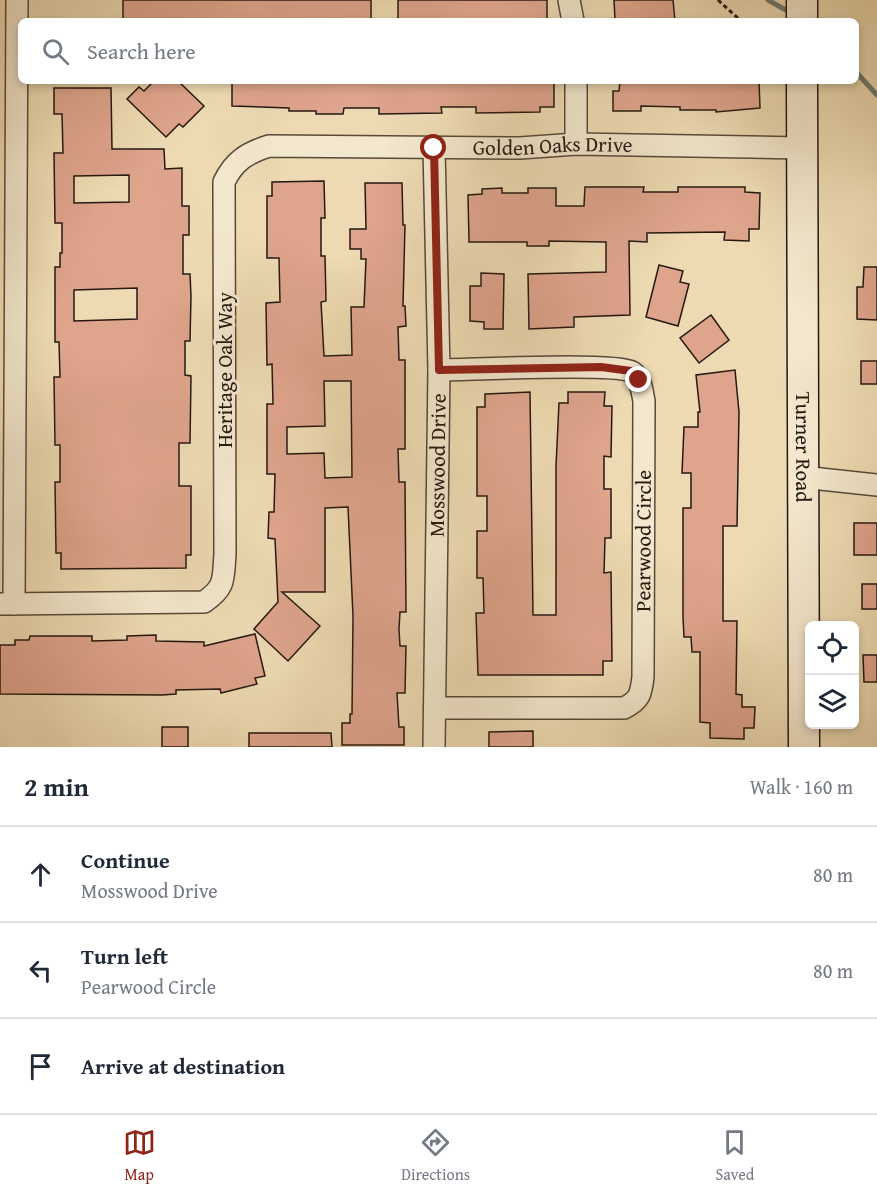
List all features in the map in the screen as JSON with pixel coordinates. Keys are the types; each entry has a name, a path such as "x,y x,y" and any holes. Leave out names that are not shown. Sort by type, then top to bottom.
{"main road":[{"name":"Turner Road","path":"802,84 804,747"}],"street":[{"path":"7,604 17,0"},
{"path":"569,0 572,18"},
{"path":"576,84 576,144"},
{"name":"Golden Oaks Drive","path":"305,147 520,148 576,144 801,148"},
{"name":"Heritage Oak Way","path":"7,604 204,602 219,592 223,584 224,182 231,167 249,152 269,146 305,147"},
{"name":"Mosswood Drive","path":"434,148 439,370 434,747"},
{"name":"Pearwood Circle","path":"436,708 624,708 636,702 641,694 643,677 644,401 639,380 631,371 601,367 439,370"},
{"path":"802,477 877,484"}],"path":[{"path":"718,0 738,18"}],"building":[{"path":"123,0 371,0 371,18 123,18"},
{"path":"398,0 547,0 547,18 398,18"},
{"path":"614,0 673,0 675,18 615,18"},
{"path":"151,84 181,84 204,106 183,127 179,124 166,137 127,99 139,87 144,91"},
{"path":"232,84 554,84 554,107 540,107 540,112 476,113 476,107 441,107 442,113 379,114 379,108 344,108 343,114 316,114 316,111 289,111 289,108 232,106"},
{"path":"620,84 759,84 760,108 716,112 716,110 680,110 680,107 641,106 641,111 613,111 613,91 619,91"},
{"path":"54,88 111,88 112,149 164,149 165,169 182,168 182,206 189,206 189,235 183,235 183,274 190,274 191,296 190,341 185,341 185,375 191,376 190,443 179,443 179,486 191,486 191,555 186,555 186,568 61,569 61,553 56,553 55,482 60,482 60,445 55,445 54,377 60,377 59,342 55,342 55,267 60,267 62,223 55,223 54,153 63,153 62,114 54,114","holes":["129,175 129,202 74,203 74,176","137,288 137,319 74,321 74,290"]},
{"path":"324,181 325,218 321,218 321,256 325,256 326,301 321,302 324,356 352,355 351,307 364,307 366,259 361,259 361,249 350,249 350,229 366,229 365,183 402,183 403,225 405,225 403,306 405,306 406,326 398,327 399,360 405,360 405,449 398,449 399,482 405,482 406,612 400,612 399,629 400,646 406,646 405,693 397,693 399,727 404,727 404,745 342,745 342,723 350,723 350,714 352,714 353,616 348,507 325,508 325,592 282,592 320,626 288,661 254,629 278,602 275,539 268,538 269,512 274,512 275,474 267,474 267,404 273,404 272,364 267,365 266,303 280,302 279,258 267,258 267,196 272,196 272,182","holes":["324,381 351,381 352,477 325,478 324,453 287,454 287,427 325,426"]},
{"path":"585,187 644,187 643,192 678,192 678,187 745,187 745,192 760,193 759,229 749,229 749,241 724,240 725,232 647,233 647,242 629,241 630,315 574,317 574,327 529,329 528,274 606,272 606,242 549,241 549,246 527,246 527,242 469,242 468,195 482,194 482,189 502,188 502,193 528,193 528,188 556,188 556,206 584,206"},
{"path":"659,265 683,271 680,282 689,284 678,326 646,317"},
{"path":"864,267 877,267 877,320 857,319 857,287 863,287"},
{"path":"481,273 504,274 503,329 484,329 484,322 470,321 470,286 481,286"},
{"path":"711,315 729,340 699,363 680,338"},
{"path":"861,361 877,361 877,384 861,384"},
{"path":"735,370 739,412 737,526 723,526 723,621 737,621 736,694 742,695 742,707 755,707 754,728 744,728 744,739 710,738 710,723 700,722 700,652 692,652 691,637 684,637 683,617 683,508 691,508 691,473 682,473 684,427 698,427 698,412 700,412 696,375"},
{"path":"530,392 533,615 556,615 556,466 559,403 568,403 568,392 605,392 604,406 612,406 611,457 604,456 604,489 611,489 611,538 605,538 604,573 611,572 612,661 603,661 603,675 478,675 476,613 484,613 483,578 477,578 477,531 487,531 487,496 477,496 477,407 485,407 485,394"},
{"path":"854,523 877,523 877,555 854,555"},
{"path":"862,584 877,584 877,609 862,609"},
{"path":"255,634 265,676 255,678 257,684 221,693 220,689 176,690 176,694 162,695 0,694 0,645 15,645 15,640 29,640 30,636 92,636 92,641 127,640 127,636 156,635 156,641 204,642 204,646"},
{"path":"863,655 877,655 877,682 864,682"},
{"path":"162,727 188,727 188,747 162,747"},
{"path":"533,731 533,747 489,747 489,732"},
{"path":"249,733 331,733 332,747 249,747"}],"waterway":[{"path":"768,0 793,14"},
{"path":"859,75 877,95"}],"route":[{"path":"434,148 439,370 601,367 631,371 639,380"}]}
